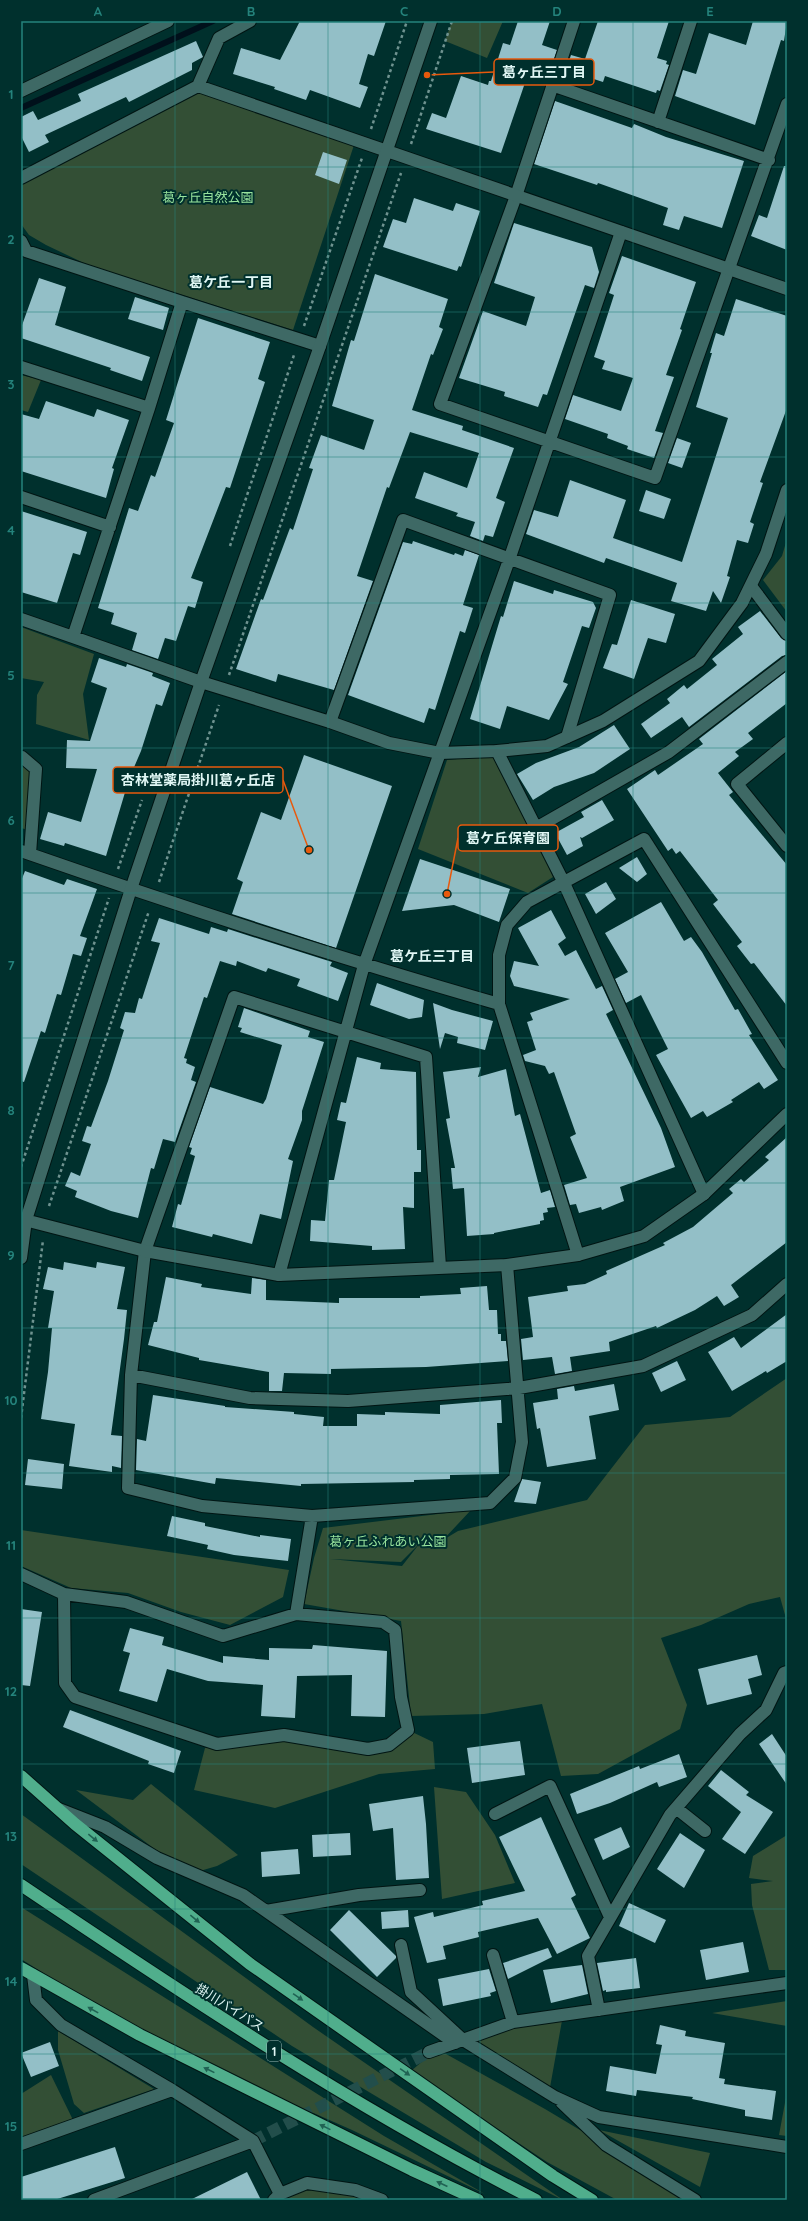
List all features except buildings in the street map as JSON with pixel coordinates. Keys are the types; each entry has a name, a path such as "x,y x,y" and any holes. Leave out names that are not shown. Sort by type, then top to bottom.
{"highway":[{"path":"21,1776 56,1808 250,1964 554,2176 592,2200"},
{"name":"掛川バイパス","path":"21,1885 206,2009 347,2096 457,2160 536,2200"},
{"path":"21,1968 150,2040 412,2170 478,2200"}],"street":[{"path":"21,91 168,21"},
{"path":"21,178 198,86 219,38 250,21"},
{"path":"21,1258 24,1220 131,889 201,682 320,346 431,21"},
{"path":"574,21 516,196 440,404 655,478 769,160 787,104"},
{"path":"658,122 691,21"},
{"path":"552,85 769,160"},
{"path":"198,86 787,289"},
{"path":"279,1275 364,965 509,560 622,232"},
{"path":"21,241 26,251 320,346"},
{"path":"73,637 149,408 182,302"},
{"path":"21,367 149,408"},
{"path":"21,619 201,682 330,722 389,743 440,753 497,751 547,746 603,721 699,661 742,603 751,586 766,554 787,490"},
{"path":"21,496 110,527"},
{"path":"330,722 403,520 509,560 610,595 568,736"},
{"path":"751,586 787,634"},
{"path":"536,828 669,752 787,662"},
{"path":"787,743 737,784 787,846"},
{"path":"497,751 564,883 704,1194"},
{"path":"22,757 36,769 26,853 154,897 364,965 499,1004"},
{"path":"578,1255 499,1004 499,955 508,925 527,902 644,839 787,1064"},
{"path":"440,1267 426,1057 234,997 145,1251 131,1376 128,1488 202,1506 312,1516 490,1503 515,1478 522,1442 519,1388 507,1265"},
{"path":"24,1220 145,1251 279,1275 507,1265 578,1255 644,1236 704,1194 787,1114"},
{"path":"131,1376 250,1398 341,1401 519,1388 643,1366 752,1315 787,1284"},
{"path":"296,1614 312,1516"},
{"path":"21,1574 64,1594 126,1602 223,1636 296,1614 382,1622 395,1630 401,1697 408,1730 389,1745 368,1749 284,1735 217,1744 75,1697 65,1683 64,1594"},
{"path":"599,2010 588,1956 676,1808 740,1734 766,1710 784,1673 787,1672"},
{"path":"495,1814 550,1786 610,1917"},
{"path":"56,1808 106,1827 157,1858 244,1895 459,2041 555,2097 599,2117 787,2147"},
{"path":"676,1808 705,1831"},
{"path":"266,1911 358,1895 420,1890"},
{"path":"401,1945 411,1992 459,2041"},
{"path":"493,1955 513,2022"},
{"path":"33,1975 36,2000 61,2025 172,2090 253,2141 277,2197 307,2183 355,2190 382,2200"},
{"path":"429,2052 513,2022 787,1983"},
{"path":"21,2144 172,2090"},
{"path":"555,2097 606,2146 695,2200"},
{"path":"94,2200 253,2141"}],"path":[{"path":"21,1418 40,1259 49,1207 452,21"}],"green space":[{"path":"452,21 503,21 487,58 445,41"},
{"name":"葛ヶ丘自然公園","path":"198,86 354,145 293,330 88,265 46,245 29,235 21,224 21,182"},
{"path":"21,375 41,380 28,412 21,410"},
{"path":"787,539 787,612 763,580 782,556"},
{"path":"21,627 94,654 83,694 89,740 36,724 37,695 44,682 21,678"},
{"path":"499,755 553,877 528,893 418,849 447,760"},
{"path":"21,766 40,770 32,831 21,828"},
{"name":"葛ヶ丘ふれあい公園","path":"787,1378 787,1622 780,1597 749,1604 701,1625 661,1638 687,1705 680,1729 598,1774 561,1776 542,1704 484,1714 411,1716 401,1621 304,1604 314,1558 323,1528 471,1510 443,1540 458,1531 587,1500 645,1425 730,1417","holes":["420,1543 402,1566 330,1559 401,1562"]},
{"path":"21,1530 289,1570 283,1597 230,1625 181,1612 128,1593 71,1588 21,1566"},
{"path":"408,1730 433,1742 435,1769 379,1774 275,1808 194,1790 205,1748 284,1735 389,1745"},
{"path":"151,1784 238,1855 217,1866 193,1873 156,1850 76,1790 133,1800"},
{"path":"434,1787 466,1792 495,1835 515,1883 442,1899"},
{"path":"21,1814 313,2027 563,2200 486,2162 292,2046 21,1864"},
{"path":"787,1835 787,1970 769,1970 752,1905 751,1884 773,1881 749,1878 753,1856"},
{"path":"21,1907 384,2136 485,2194 352,2130 155,2043 21,1959"},
{"path":"787,2001 787,2026 712,2013"},
{"path":"563,2015 549,2093 463,2040"},
{"path":"58,2031 154,2089 84,2113 74,2104 58,2050"},
{"path":"437,2049 545,2109 697,2200 617,2200 547,2162 411,2071"},
{"path":"51,2075 73,2120 21,2140 21,2094"},
{"path":"787,2092 787,2136 779,2135"},
{"path":"599,2130 710,2153 700,2187"},
{"path":"308,2188 352,2194 361,2200 278,2200"}],"waterway":[{"path":"21,108 213,21"}],"tunnel":[{"path":"253,2141 429,2052"}],"place":[{"name":"葛ヶ丘三丁目","path":"427,75"},
{"name":"杏林堂薬局掛川葛ヶ丘店","path":"309,850"},
{"name":"葛ケ丘保育園","path":"447,894"}],"district":[{"name":"葛ケ丘一丁目","path":"231,282"},
{"name":"葛ケ丘三丁目","path":"432,956"}]}
